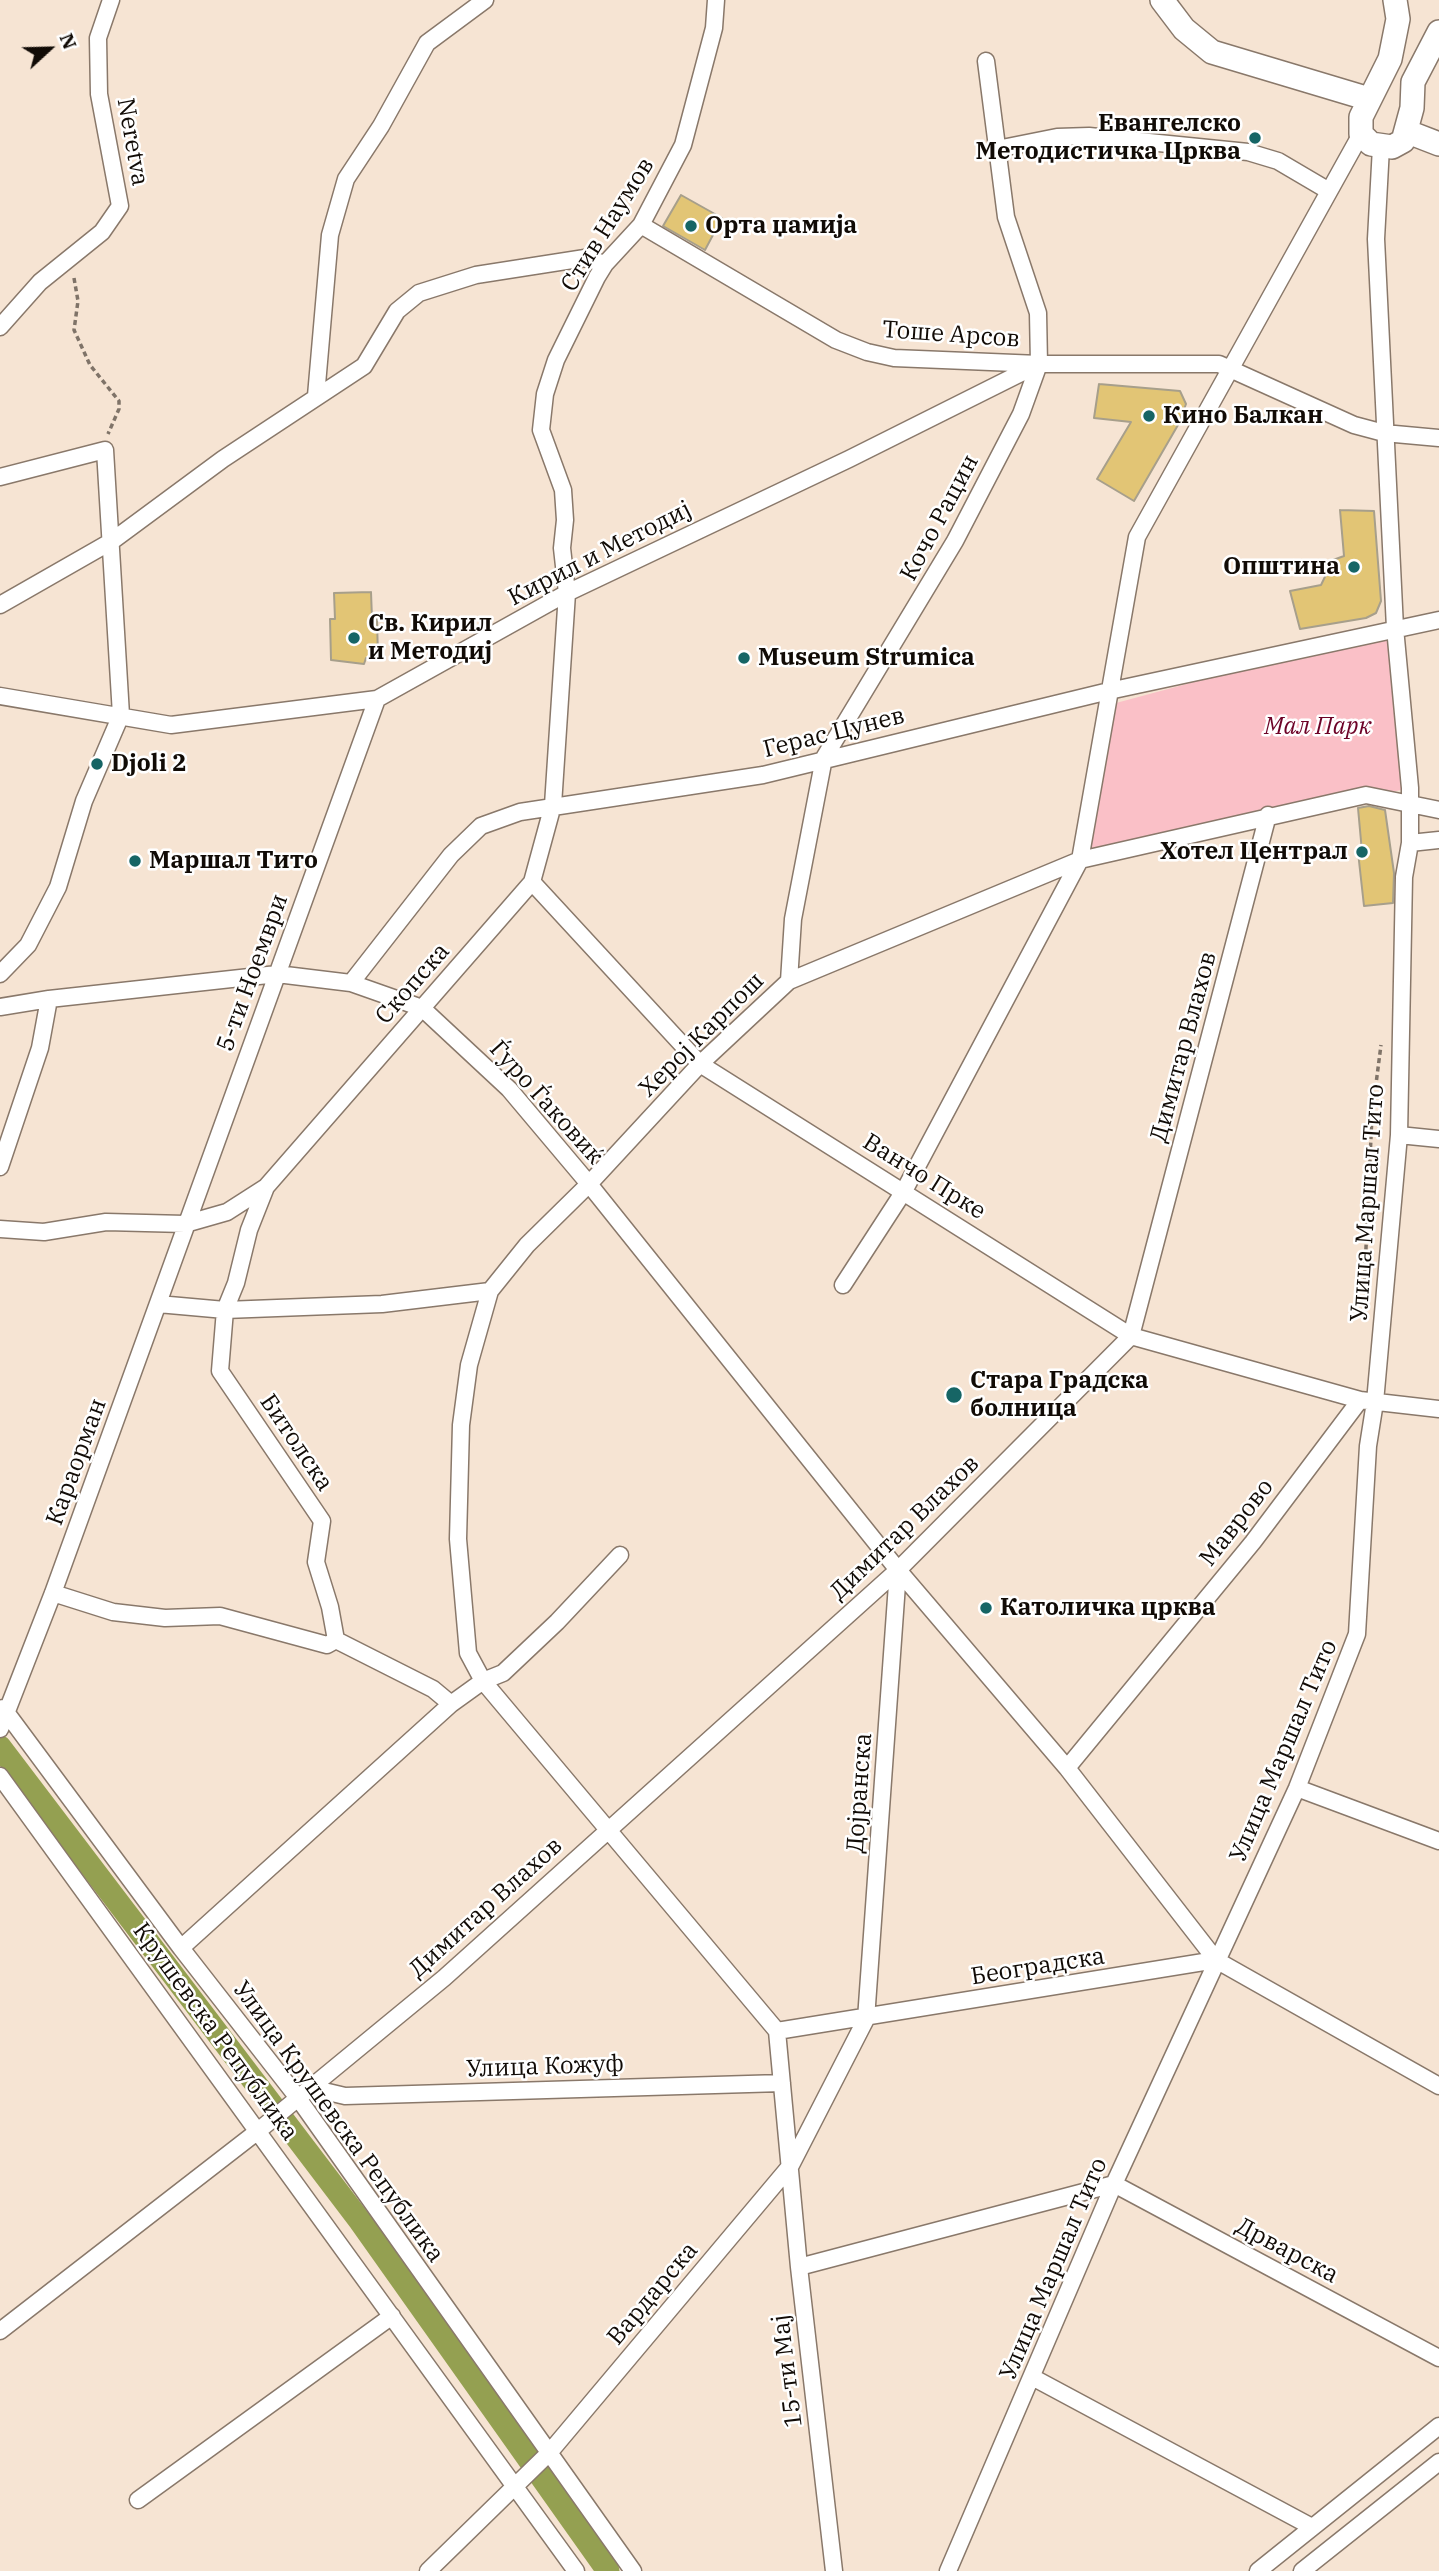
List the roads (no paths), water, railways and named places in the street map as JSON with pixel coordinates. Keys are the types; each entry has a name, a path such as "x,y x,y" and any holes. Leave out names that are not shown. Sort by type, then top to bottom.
{"main road":[{"path":"1162,0 1184,29 1212,52 1369,99"},
{"path":"1395,0 1398,19 1390,59 1361,117 1361,134 1371,144 1381,147 1403,141 1408,132 1413,82 1439,32"},
{"path":"1408,132 1439,144"}],"street":[{"name":"Neretva","path":"0,327 40,282 102,232 120,206 99,94 98,38 111,0"},
{"path":"316,396 330,234 346,179 382,126 427,43 485,0"},
{"name":"Стив Наумов","path":"567,593 562,548 565,520 563,490 541,430 545,394 556,360 605,264 641,225 683,145 714,28 716,0"},
{"name":"Кочо Рацин","path":"789,981 793,919 824,758 955,541 1021,414 1039,364 1038,313 1006,217 986,61"},
{"path":"843,1285 904,1191 1080,860 1137,537 1361,134"},
{"path":"997,149 1057,137 1089,136 1248,152 1278,161 1329,191"},
{"name":"Улица Маршал Тито","path":"948,2571 1114,2184 1297,1788 1357,1634 1368,1446 1367,1401 1399,1135 1404,877 1410,843 1384,433 1376,239 1381,147"},
{"name":"Тоше Арсов","path":"641,225 836,340 867,352 894,358 1039,364 1230,366"},
{"path":"0,606 112,541 316,396 363,366 397,311 419,293 444,283 585,258 605,264"},
{"name":"Кирил и Методиј","path":"0,696 171,724 377,699 567,593 849,459 1039,364"},
{"path":"1230,366 1282,394 1353,425 1384,433 1439,438"},
{"path":"0,477 106,450 121,715 85,801 58,887 28,945 0,974"},
{"name":"Скопска","path":"225,1310 236,1283 249,1230 266,1187 532,882 553,805 567,593"},
{"name":"Герас Цунев","path":"351,983 451,855 481,826 553,805 763,775 824,758 1109,691 1439,620"},
{"name":"5-ти Ноември","path":"185,1224 377,699"},
{"name":"Херој Карпош","path":"490,1291 527,1245 589,1184 700,1064 789,981 1080,860 1268,815 1366,795 1439,810"},
{"name":"Димитар Влахов","path":"0,2331 258,2131 444,1978 898,1570 1131,1336 1268,815"},
{"path":"1410,843 1439,840"},
{"name":"Ванчо Прке","path":"532,882 700,1064 1131,1336 1367,1401 1439,1409"},
{"name":"Ѓуро Ѓаковиќ","path":"0,1007 49,999 277,974 351,983 422,1008 509,1089 589,1184 898,1570 1067,1768 1216,1960"},
{"path":"0,1167 40,1048 49,999"},
{"path":"1399,1135 1439,1139"},
{"path":"0,1229 44,1232 106,1223 185,1224 227,1212 266,1187"},
{"name":"Караорман","path":"0,1729 3,1709 53,1593 185,1224"},
{"path":"158,1304 225,1310 382,1304 490,1291 469,1365 464,1402 458,1539 468,1653 483,1681 777,2031"},
{"name":"Битолска","path":"225,1310 220,1371 321,1521 316,1562 330,1607 336,1640"},
{"name":"Маврово","path":"1067,1768 1367,1401"},
{"path":"181,1948 451,1704 483,1681 503,1673 521,1657 620,1555"},
{"name":"Дојранска","path":"866,2018 898,1570"},
{"path":"53,1593 113,1612 165,1618 220,1616 327,1645 336,1640 433,1689 451,1704"},
{"name":"Улица Крушевска Република","path":"3,1709 181,1948 298,2098 633,2571"},
{"name":"Крушевска Република","path":"0,1776 576,2571"},
{"path":"1297,1788 1439,1841"},
{"path":"1216,1960 1439,2086"},
{"name":"Београдска","path":"777,2031 1216,1960"},
{"name":"Вардарска","path":"516,2487 550,2453 791,2165 866,2018"},
{"name":"15-ти Мај","path":"777,2031 799,2267 834,2571"},
{"name":"Улица Кожуф","path":"311,2088 345,2096 782,2083"},
{"path":"799,2267 1114,2184"},
{"name":"Дрварска","path":"1114,2184 1439,2358"},
{"path":"138,2500 392,2316"},
{"path":"1032,2377 1312,2527"},
{"path":"1258,2571 1439,2426"},
{"path":"1302,2571 1439,2462"},
{"path":"428,2571 516,2487"}],"waterway":[{"path":"0,1747 360,2221 608,2571"}],"place":[{"name":"Евангелско Методистичка Црква","path":"1255,138"},
{"name":"Орта џамија","path":"691,226"},
{"name":"Кино Балкан","path":"1149,416"},
{"name":"Општина","path":"1354,567"},
{"name":"Св. Кирил и Методиј","path":"354,638"},
{"name":"Museum Strumica","path":"744,658"},
{"name":"Djoli 2","path":"97,764"},
{"name":"Хотел Централ","path":"1362,852"},
{"name":"Маршал Тито","path":"135,861"},
{"name":"Стара Градска болница","path":"954,1395"},
{"name":"Католичка црква","path":"986,1608"}],"park label":[{"name":"Мал Парк","path":"1318,727"}]}
